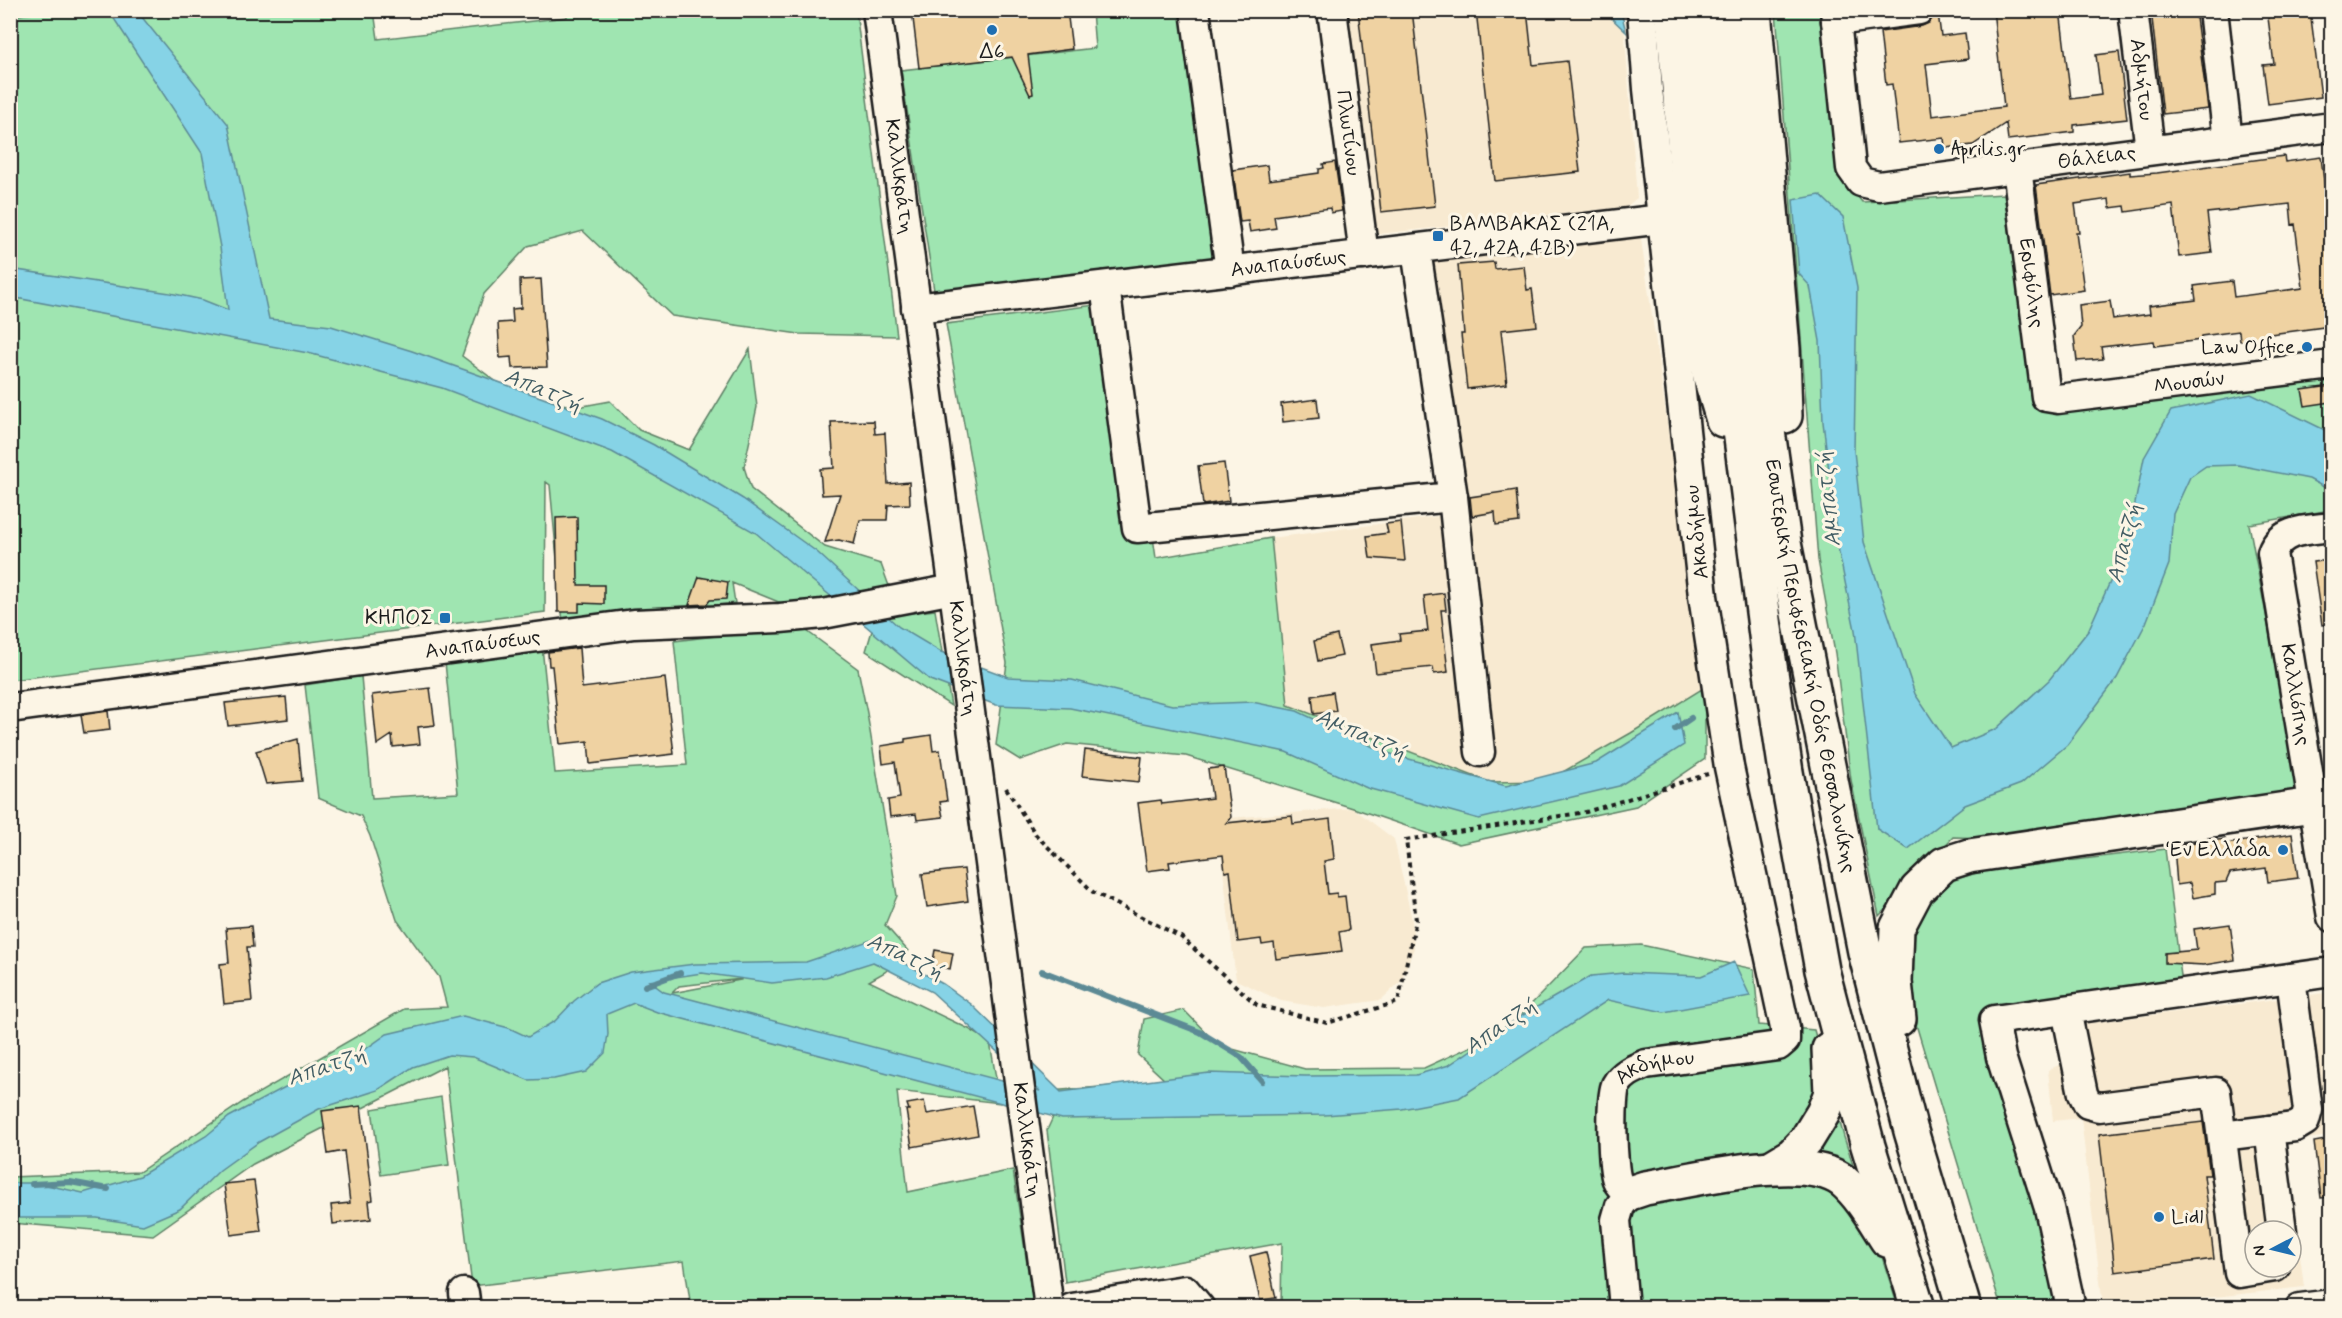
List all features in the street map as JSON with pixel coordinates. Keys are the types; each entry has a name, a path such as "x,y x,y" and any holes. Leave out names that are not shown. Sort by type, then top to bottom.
{"highway":[{"path":"1672,10 1702,337 1710,377 1749,505"},
{"name":"Εσωτερική Περιφερειακή Οδός Θεσσαλονίκης","path":"1700,10 1715,192 1749,505 1785,760 1822,970 1868,1146 1914,1292"},
{"name":"Εσωτερική Περιφερειακή Οδός Θεσσαλονίκης","path":"1726,10 1742,191 1767,424 1784,543 1866,952 1911,1131 1964,1308"},
{"path":"1754,10 1783,349 1784,543"},
{"path":"1911,1131 1895,982 1897,928 1917,890 1944,864 1969,856 2322,804"},
{"path":"1772,1167 1792,1155 1807,1139 1823,1113 1831,1094 1822,970"},
{"path":"1630,1193 1772,1167 1807,1168 1826,1172 1842,1181 1857,1197 1891,1245 1914,1292"}],"street":[{"name":"Καλλικράτη","path":"877,10 1049,1308"},
{"path":"1195,10 1230,271"},
{"name":"Πλωτίνου","path":"1332,10 1364,255"},
{"name":"Ακαδήμου","path":"1642,10 1703,596 1729,767 1785,1028 1785,1040 1778,1046"},
{"path":"1835,16 1919,10"},
{"name":"Αδμήτου","path":"2133,10 2150,150"},
{"path":"2213,10 2228,141"},
{"name":"Θάλειας","path":"1835,16 1851,168 1861,182 1879,186 2331,127"},
{"name":"Εριφύλης","path":"2017,168 2046,397"},
{"name":"Αναπαύσεως","path":"916,308 1662,219"},
{"path":"1416,250 1453,497 1480,752"},
{"path":"1105,286 1137,528 1453,497"},
{"name":"Μουσών","path":"2046,397 2058,399 2331,364"},
{"name":"Καλλιόπης","path":"2331,527 2292,532 2275,544 2272,561 2322,804 2331,916"},
{"name":"Αναπαύσεως","path":"10,708 634,624 823,614 954,589"},
{"path":"2071,1308 2049,1208 2001,1058 1994,1020 2331,972"},
{"path":"2222,1136 2295,1127 2305,1121 2308,1110 2291,978"},
{"path":"2066,1010 2083,1094 2088,1104 2099,1107 2216,1092 2239,1273 2243,1272"},
{"name":"Ακδήμου","path":"1630,1193 1623,1189 1616,1180 1612,1103 1615,1086 1629,1071 1646,1064 1778,1046"},
{"path":"2270,1130 2281,1219"},
{"path":"1624,1308 1616,1220 1620,1206 1630,1193"},
{"path":"1072,1308 1185,1290 1200,1308"},
{"path":"2300,1308 2331,1304"}],"path":[{"path":"1004,783 1036,835 1093,892 1181,938 1257,1005 1327,1023 1398,1002 1416,920 1406,840 1586,812 1729,767"}],"shaded area":[{"path":"1339,11 1623,11 1637,198 1626,207 1369,235"},
{"path":"1640,232 1705,687 1547,781 1489,782 1288,705 1271,538 1464,513 1425,258"},
{"path":"1353,808 1394,839 1412,920 1414,948 1401,981 1381,1000 1324,1008 1281,1001 1236,980 1217,819"},
{"path":"2325,993 2332,1045 2331,1136 2286,1141 2296,1219 2243,1219 2243,1279 2303,1279 2304,1287 2125,1307 2103,1307 2081,1118 2053,1121 2048,1070 2063,1063 2059,1027"}],"green space":[{"path":"59,10 374,11 378,39 567,17 567,11 856,11 897,336 799,334 672,316 583,231 528,246 484,294 462,356 522,401 583,406 610,401 639,430 689,450 750,349 757,407 744,467 751,489 825,547 881,564 893,597 786,605 732,583 735,603 563,623 550,485 546,482 545,612 11,680 10,466 16,465 13,359 10,359 10,16"},
{"path":"1092,11 1182,11 1216,261 935,297 901,70 1095,48"},
{"path":"1776,11 1822,11 1840,175 1862,202 2004,194 2035,409 2331,375 2331,510 2249,524 2302,806 1988,838 1953,837 1879,916 1851,780 1835,653 1818,560"},
{"path":"1119,302 1156,558 1271,538 1288,705 1489,782 1547,781 1705,687 1705,759 1636,806 1459,844 1186,756 1067,744 1020,760 996,745 1007,663 946,324"},
{"path":"935,610 951,706 866,651 876,617"},
{"path":"800,626 858,669 897,896 885,925 908,951 885,972 869,981 969,1029 990,1042 1000,1103 897,1091 908,1192 1013,1170 1033,1304 1016,1308 691,1307 684,1261 472,1286 445,1066 253,1164 153,1235 11,1223 10,1177 139,1172 243,1102 404,1009 447,1007 439,977 397,920 370,836 361,816 318,798 305,685 361,676 372,798 458,793 445,662 542,647 555,773 687,765 674,641","holes":["741,980 672,993 679,986"]},
{"path":"2165,849 2181,976 2178,985 1990,1007 2067,1307 2001,1307 1906,991 1911,928 1931,896 1948,882 1979,872"},
{"path":"1641,945 1754,969 1759,1025 1814,1030 1844,1137 1898,1307 1281,1307 1282,1243 1065,1282 1047,1130 1054,1115 1049,1091 1167,1082 1138,1055 1144,1019 1184,1010 1218,1045 1305,1069 1424,1068 1505,1031 1586,948"},
{"path":"441,1097 449,1165 381,1175 372,1109"}],"water":[{"path":"109,11 137,11 228,124 269,319 331,326 412,351 602,419 654,445 743,499 817,552 899,627 941,652 1008,677 1072,680 1172,705 1252,702 1297,711 1384,752 1506,786 1596,763 1678,712 1684,745 1619,786 1479,819 1367,788 1286,752 1070,708 996,705 930,680 756,533 612,452 442,388 308,353 11,297 10,269 170,293 203,300 228,310 220,247 202,153"},
{"path":"1604,11 1621,11 1626,32"},
{"path":"1820,195 1843,217 1857,288 1854,451 1864,542 1915,694 1951,748 1996,729 2049,680 2088,631 2127,544 2144,458 2171,411 2251,394 2331,433 2331,491 2309,479 2238,465 2206,466 2190,477 2173,514 2169,564 2146,623 2117,678 2067,745 2021,784 1965,805 1908,849 1877,829 1855,630 1839,553 1823,422 1820,341 1810,286 1799,274 1793,200"},
{"path":"871,940 882,951 943,984 971,1004 1061,1092 1209,1073 1306,1076 1416,1075 1449,1065 1523,1015 1591,976 1624,973 1701,976 1734,962 1750,996 1664,1012 1608,1000 1459,1098 1402,1109 1325,1115 1062,1119 657,1012 634,1003 607,1014 608,1034 605,1053 586,1072 554,1079 528,1080 473,1057 449,1055 413,1067 378,1090 319,1109 259,1142 220,1170 180,1209 143,1225 97,1218 11,1218 11,1183 37,1183 83,1193 140,1176 206,1136 229,1117 304,1077 367,1048 387,1034 463,1016 509,1028 528,1037 555,1021 574,1001 597,983 631,972 695,964 806,962","holes":["873,962 932,992 1040,1091 664,992 649,981 702,973 772,983 826,977"]}],"building":[{"name":"Δ6","path":"912,10 1067,10 1072,49 1028,55 1033,94 1030,95 1012,57 919,68"},
{"path":"1358,10 1412,10 1435,206 1381,212"},
{"path":"1476,10 1527,10 1533,65 1567,61 1580,172 1495,181"},
{"path":"1993,10 2060,10 2071,99 2101,95 2096,55 2119,52 2127,119 2074,125 2074,132 2008,140 2006,123 1973,145 1945,148 1944,138 1899,143 1892,84 1886,85 1880,32 1922,26 1929,23 1938,13 1941,36 1965,33 1968,59 1926,64 1932,116 2004,107"},
{"path":"2151,10 2195,10 2208,109 2163,114"},
{"path":"2267,10 2310,10 2321,97 2268,104 2263,65 2274,64"},
{"path":"2284,156 2285,162 2321,157 2331,236 2331,326 2263,335 2263,338 2240,341 2239,331 2201,336 2201,340 2155,346 2154,341 2101,347 2103,359 2077,361 2074,336 2081,327 2079,305 2110,301 2113,319 2150,314 2149,306 2196,300 2194,286 2232,281 2234,297 2303,288 2295,224 2292,225 2290,204 2207,213 2212,253 2179,257 2173,205 2126,212 2125,206 2110,208 2109,199 2075,204 2079,233 2076,233 2084,290 2050,295 2036,185 2130,172 2130,175 2157,173"},
{"path":"1335,162 1342,211 1331,213 1330,208 1274,216 1276,228 1250,232 1248,221 1240,222 1233,170 1267,165 1269,180 1319,173 1319,169 1324,168 1323,164"},
{"path":"1494,262 1495,269 1524,266 1527,290 1532,289 1537,326 1501,330 1507,384 1467,389 1461,334 1464,334 1458,265"},
{"path":"541,279 547,367 512,368 511,357 500,358 498,323 513,322 512,309 521,308 520,280"},
{"path":"2331,386 2331,402 2305,406 2302,390"},
{"path":"1317,399 1319,418 1283,422 1281,404"},
{"path":"874,421 875,434 885,433 888,484 909,482 910,504 888,505 887,520 860,520 854,544 839,540 825,542 840,494 822,495 820,469 834,468 831,422"},
{"path":"1224,463 1229,501 1203,505 1198,466"},
{"path":"1516,490 1519,522 1496,525 1495,512 1472,516 1470,497"},
{"path":"577,517 578,585 604,585 604,604 579,603 579,612 558,612 556,518"},
{"path":"1401,522 1405,561 1370,558 1367,536 1388,533 1386,524"},
{"path":"2331,560 2331,624 2322,625 2313,562"},
{"path":"699,577 728,582 726,599 710,600 707,604 689,605"},
{"path":"1444,593 1446,610 1441,610 1448,672 1434,674 1433,667 1376,673 1372,644 1400,640 1399,634 1428,631 1424,596"},
{"path":"1337,635 1342,656 1318,661 1314,641"},
{"path":"579,648 582,688 665,678 674,754 590,764 588,741 560,744 552,666 549,666 548,652"},
{"path":"430,688 435,725 418,727 420,744 393,747 392,735 377,745 372,695"},
{"path":"1333,692 1336,711 1314,714 1312,696"},
{"path":"286,697 288,719 228,726 225,703"},
{"path":"108,711 110,730 84,733 81,715"},
{"path":"931,735 933,751 940,750 947,801 940,802 943,817 917,820 916,814 890,817 888,800 900,798 895,762 883,764 881,746"},
{"path":"298,739 302,781 266,784 256,751"},
{"path":"1085,750 1142,757 1139,782 1082,776"},
{"path":"1224,767 1231,817 1226,823 1292,816 1293,824 1330,819 1334,859 1324,861 1328,894 1337,893 1337,897 1345,896 1349,930 1339,932 1342,951 1276,959 1274,943 1262,945 1261,939 1238,942 1230,871 1225,872 1223,855 1169,862 1170,868 1147,871 1138,803 1161,800 1162,804 1212,798 1208,769"},
{"path":"2292,834 2298,878 2268,882 2266,868 2230,873 2226,882 2215,883 2215,894 2193,898 2190,883 2177,885 2174,846 2225,839 2226,844"},
{"path":"964,869 968,901 927,907 922,874"},
{"path":"2230,924 2235,960 2204,965 2165,963 2165,953 2197,950 2194,929"},
{"path":"251,926 253,947 247,947 252,1001 224,1004 220,964 229,963 226,928"},
{"path":"935,950 953,953 950,969 932,966"},
{"path":"924,1101 927,1114 973,1106 978,1135 912,1147 907,1104"},
{"path":"361,1106 373,1200 369,1201 371,1219 333,1224 331,1205 350,1203 344,1151 328,1154 322,1111"},
{"name":"Lidl","path":"2203,1122 2210,1175 2204,1175 2214,1259 2115,1272 2099,1134"},
{"path":"2331,1139 2331,1197 2321,1198 2314,1142"},
{"path":"254,1181 261,1231 231,1235 224,1184"},
{"path":"1266,1252 1276,1298 1260,1300 1250,1256"}],"waterway":[{"name":"Αμπατζή","path":"1675,729 1691,718"},
{"name":"Απατζή","path":"1042,971 1200,1032 1241,1057 1262,1081"},
{"name":"Απατζή","path":"645,986 680,973"},
{"name":"Απατζή","path":"32,1184 70,1182 108,1189"}],"place":[{"name":"Δ6","path":"992,30"},
{"name":"Aprilis.gr","path":"1939,149"},
{"name":"ΒΑΜΒΑΚΑΣ (21Α, 42, 42Α, 42Β)","path":"1438,236"},
{"name":"Law Office","path":"2307,347"},
{"name":"ΚΗΠΟΣ","path":"445,618"},
{"name":"‘Εν Ελλάδα","path":"2283,850"},
{"name":"Lidl","path":"2159,1217"}]}
